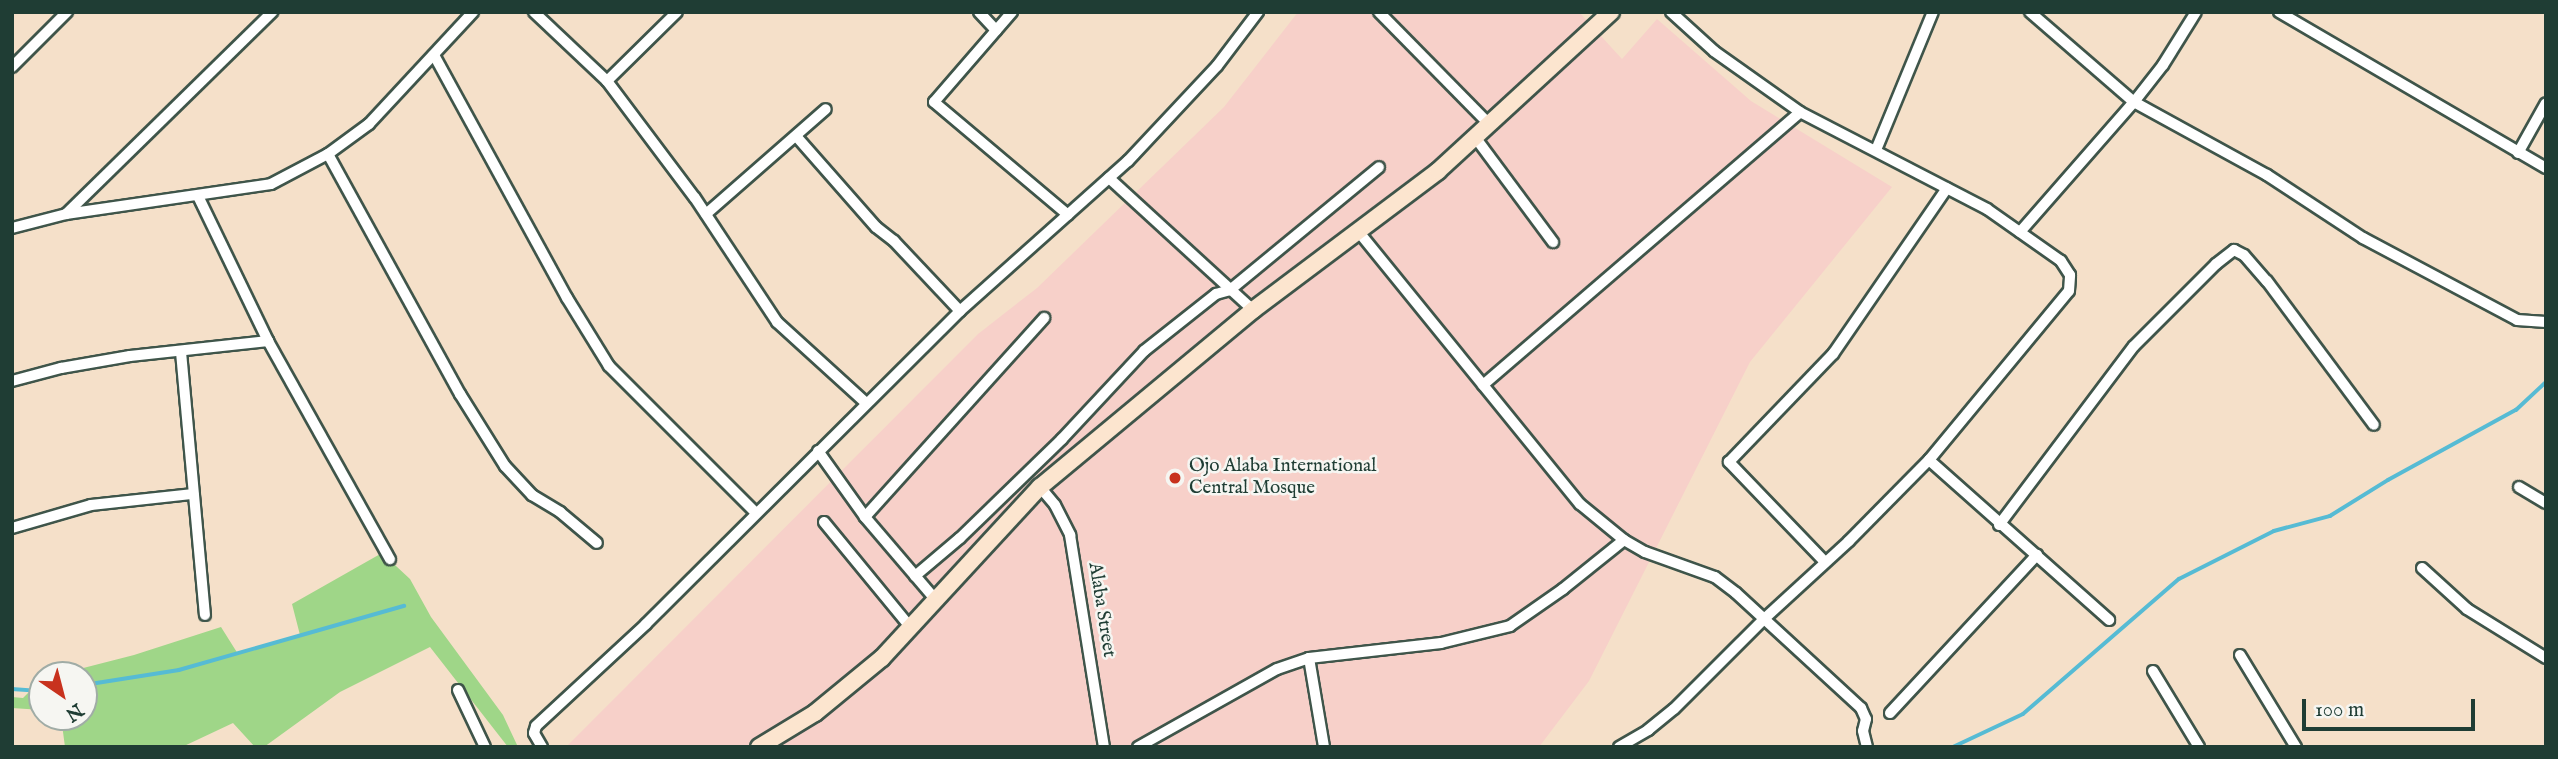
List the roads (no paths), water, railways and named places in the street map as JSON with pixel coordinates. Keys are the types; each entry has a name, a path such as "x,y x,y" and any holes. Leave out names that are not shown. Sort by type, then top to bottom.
{"main road":[{"path":"759,747 815,713 882,657 1041,487 1254,310 1438,170 1490,125 1604,15"}],"street":[{"path":"12,67 67,12"},
{"path":"66,214 272,12"},
{"path":"12,228 66,214 271,184 328,154 369,124 473,12"},
{"path":"534,12 607,81 706,214 777,322 866,403"},
{"path":"607,81 677,12"},
{"path":"979,12 996,30"},
{"path":"1012,12 934,102 1068,215"},
{"path":"542,747 534,733 536,726 646,624 755,512 960,311 1109,178 1217,66 1258,12"},
{"path":"1379,12 1490,125"},
{"path":"1619,747 1674,709 1929,460 2069,291 2070,275 2062,261 1947,188 1800,112 1714,51 1671,12"},
{"path":"1876,150 1933,12"},
{"path":"2030,12 2134,102 2267,174 2317,209 2387,251 2517,320 2546,322"},
{"path":"2020,232 2134,102 2163,65 2196,12"},
{"path":"2279,12 2546,168"},
{"path":"434,55 568,298 609,366 755,512"},
{"path":"2518,153 2546,103"},
{"path":"706,214 827,109"},
{"path":"1483,385 1800,112"},
{"path":"796,136 876,227 894,241 960,311"},
{"path":"1475,137 1553,242"},
{"path":"328,154 460,394 505,466 532,495 561,512 597,543"},
{"path":"915,576 960,538 1062,439 1144,351 1216,294 1230,289 1379,167"},
{"path":"1109,178 1254,310"},
{"path":"1825,562 1728,462 1833,354 1947,188"},
{"path":"198,196 268,341 390,559"},
{"path":"1358,231 1580,504 1624,540 1645,552 1715,577 1861,708 1866,719 1863,731 1867,747"},
{"path":"1999,525 2134,346 2216,264 2234,250 2244,255 2267,281 2374,425"},
{"path":"865,517 1044,318"},
{"path":"12,381 61,368 268,341"},
{"path":"181,352 205,615"},
{"path":"818,451 865,517 935,599"},
{"path":"1929,460 2109,620"},
{"name":"Alaba Street","path":"1041,487 1055,505 1070,535 1104,747"},
{"path":"2519,487 2546,503"},
{"path":"12,528 91,505 193,494"},
{"path":"824,522 911,628"},
{"path":"1138,747 1277,669 1309,659 1441,643 1510,626 1563,589 1624,540"},
{"path":"1890,713 2037,555"},
{"path":"2422,568 2467,608 2546,658"},
{"path":"2240,655 2296,747"},
{"path":"1309,659 1324,747"},
{"path":"2153,671 2199,747"},
{"path":"458,690 481,745"}],"waterway":[{"path":"1953,747 2023,714 2179,579 2274,531 2330,516 2388,480 2516,410 2546,382"},
{"path":"98,683 179,670 404,606"},
{"path":"12,689 28,690"}],"place":[{"name":"Ojo Alaba International Central Mosque","path":"1175,478"}]}
